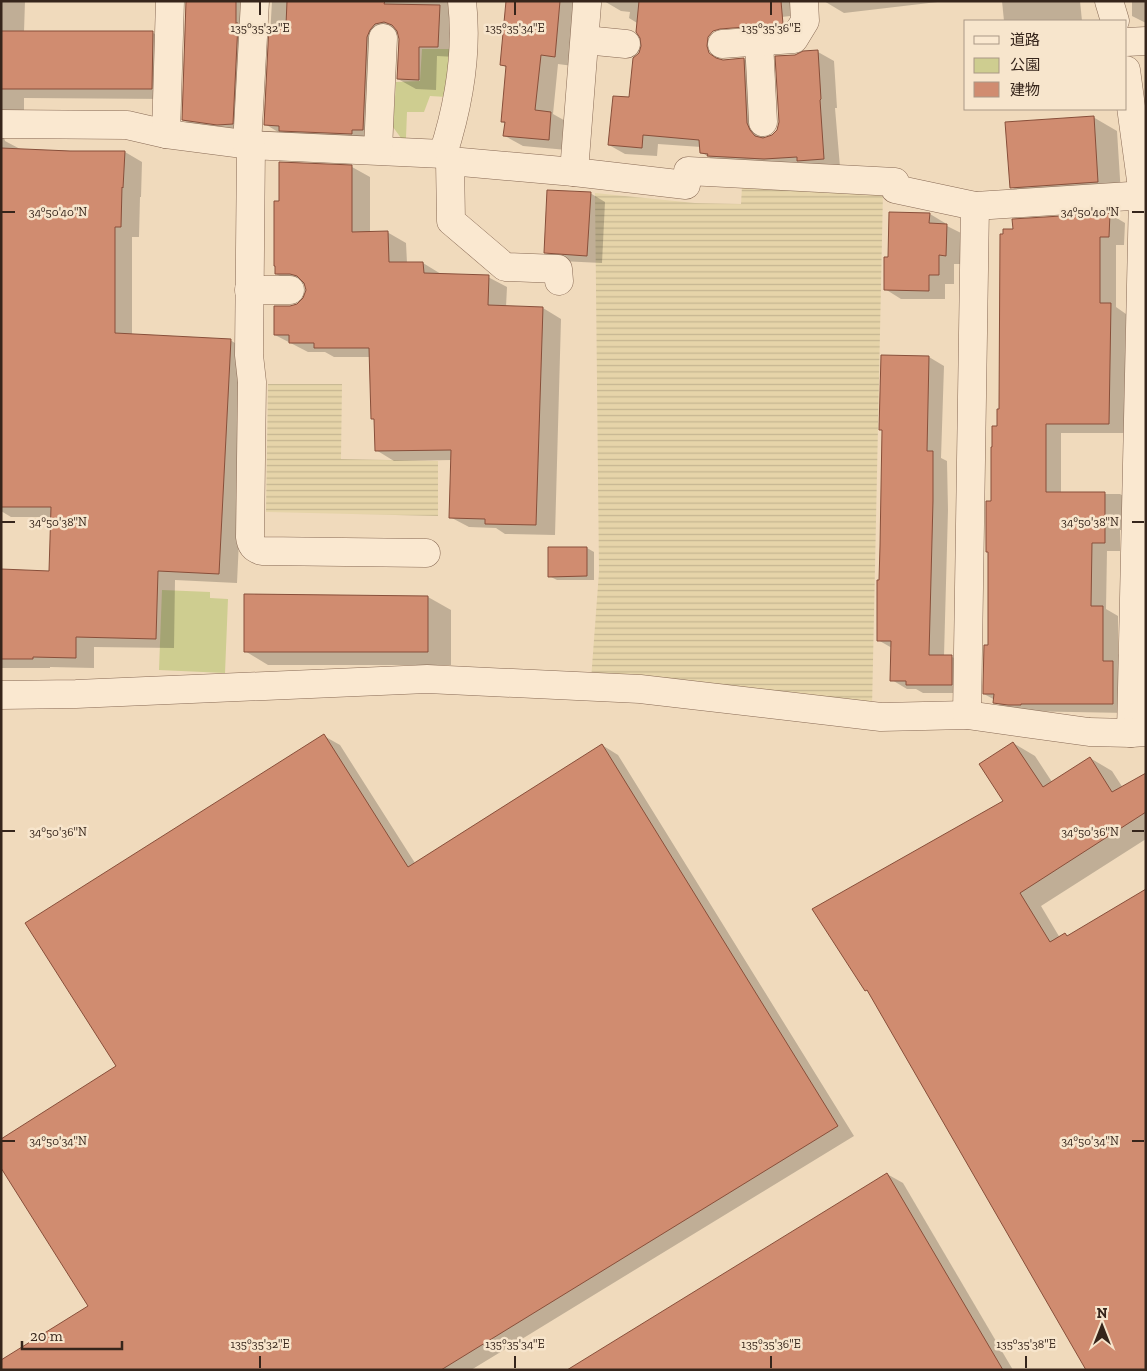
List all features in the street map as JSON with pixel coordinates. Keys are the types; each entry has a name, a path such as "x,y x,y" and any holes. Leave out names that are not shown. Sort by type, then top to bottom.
{"street":[{"path":"166,134 170,1"},
{"path":"255,1 249,145 249,355 252,382 251,544 255,549 262,551 426,553"},
{"path":"462,1 464,30 462,66 446,157 451,221 505,267 558,269 558,281"},
{"path":"722,44 794,39 805,21 804,1"},
{"path":"1109,1 1115,20"},
{"path":"574,172 588,4"},
{"path":"378,150 383,38"},
{"path":"585,40 626,44"},
{"path":"1127,42 1146,41"},
{"path":"759,42 764,122"},
{"path":"1,695 76,694 427,679 640,689 881,717 967,716 1089,732 1138,732 1144,195 1127,77"},
{"path":"1,124 127,125 166,134 249,145 378,150 686,185 688,171 895,182 895,189 975,206 1144,195"},
{"path":"967,716 975,206"},
{"path":"249,290 290,290"}],"shaded area":[{"path":"742,186 883,192 872,708 591,680 599,572 595,193 695,203 741,204"},
{"path":"268,384 342,384 341,459 438,461 438,516 266,512"}],"green space":[{"path":"422,49 453,49 447,97 430,96 424,112 407,112 406,138 401,138 393,127 396,82 420,81"},
{"path":"162,590 210,592 210,598 228,599 225,673 159,670"}],"building":[{"path":"186,1 236,1 236,23 238,23 233,124 217,125 182,120"},
{"path":"287,1 385,1 384,4 440,5 438,47 419,47 419,80 397,79 399,39 397,31 392,25 384,22 375,24 367,37 363,130 352,130 352,134 279,131 279,126 264,125 269,25 286,25"},
{"path":"506,1 560,1 555,57 541,55 535,110 551,112 549,140 503,136 505,122 501,122 506,66 500,65"},
{"path":"639,1 781,1 783,24 713,31 708,37 707,46 709,53 716,58 723,60 744,58 747,123 755,136 763,138 772,135 777,130 779,122 775,56 795,55 803,51 818,50 824,159 797,161 797,157 764,159 707,156 708,154 700,153 699,140 643,135 642,148 608,145 613,96 629,97 633,58 639,53 641,46 640,38 636,32"},
{"path":"1,31 153,31 152,89 1,89"},
{"path":"1094,116 1098,182 1010,188 1005,122"},
{"path":"1,148 125,151 121,227 115,227 115,333 231,339 219,574 158,571 156,639 76,637 76,658 33,657 33,659 1,659 1,569 49,571 51,507 1,507"},
{"path":"279,162 352,165 352,232 388,231 389,262 423,262 424,273 489,275 488,305 543,307 536,525 485,524 485,519 449,518 451,450 375,451 374,419 371,419 369,348 314,348 314,343 289,343 289,335 274,335 274,306 297,304 303,298 306,290 304,283 297,276 275,274 274,201 279,201"},
{"path":"547,190 591,192 587,256 544,253"},
{"path":"889,212 930,213 929,223 947,224 946,256 939,255 939,275 929,275 929,291 884,290 884,257 888,257"},
{"path":"1110,213 1109,237 1100,237 1100,303 1111,303 1109,424 1046,424 1046,492 1105,492 1105,543 1092,543 1091,606 1103,606 1103,661 1113,661 1113,704 1008,705 993,703 994,694 983,694 983,686 984,645 988,645 986,501 991,501 992,426 997,426 997,409 999,409 1000,234 1003,234 1003,229 1013,229 1012,219"},
{"path":"881,355 929,356 927,451 933,451 933,501 929,655 952,655 952,685 906,685 906,681 890,681 891,641 877,641 882,430 879,430"},
{"path":"548,547 587,547 587,576 548,577"},
{"path":"244,594 428,596 428,652 244,652"},
{"path":"324,734 408,867 602,744 838,1126 441,1370 1,1370 1,1360 88,1306 1,1168 1,1139 116,1066 25,923"},
{"path":"1013,742 1043,787 1090,757 1112,792 1146,773 1146,812 1020,893 1050,942 1065,933 1067,936 1146,889 1146,1370 1086,1370 867,990 865,991 812,909 1003,801 979,764"},
{"path":"887,1173 1003,1370 567,1370"}]}
